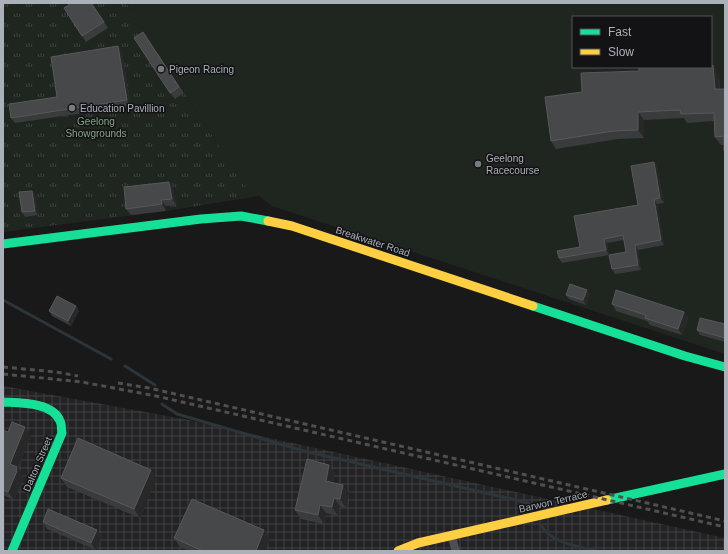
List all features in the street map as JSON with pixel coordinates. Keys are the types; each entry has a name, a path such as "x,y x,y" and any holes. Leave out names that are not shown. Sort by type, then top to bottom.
{"street":[{"name":"Breakwater Road","path":"3,244 201,219 241,216 260,219 292,226 725,367"},
{"path":"706,362 725,372"},
{"name":"Dalton Street","path":"3,402 47,408 54,412 61,422 62,433 12,551"},
{"name":"Barwon Terrace","path":"398,551 418,543 451,535 725,473"},
{"path":"451,535 456,551"}],"shaded area":[{"path":"3,386 184,419 725,538 725,551 3,551"}],"green space":[{"name":"Geelong Showgrounds","path":"3,3 126,3 252,197 166,211 3,232"},
{"name":"Geelong Racecourse","path":"126,3 725,3 725,354 272,206 259,196 252,197"}],"building":[{"path":"68,3 91,3 104,22 82,36 64,8 69,5"},
{"name":"Pigeon Racing","path":"143,32 179,87 170,93 134,38"},
{"path":"118,46 127,100 11,118 9,104 57,97 51,57"},
{"path":"712,66 715,89 725,89 725,151 724,136 715,137 714,113 681,114 680,110 638,112 638,130 613,131 551,141 545,97 582,92 581,73 639,71 639,68 712,68"},
{"path":"654,162 660,198 654,199 661,240 635,245 638,265 612,269 609,255 626,252 623,235 604,239 606,250 559,258 557,251 580,247 574,216 638,205 631,166"},
{"path":"169,182 172,199 161,200 162,204 126,209 124,187"},
{"path":"32,191 35,211 22,212 19,192"},
{"path":"570,284 587,290 583,300 566,295"},
{"path":"616,290 684,312 678,329 645,318 646,315 612,304"},
{"path":"57,296 76,306 68,321 49,311"},
{"path":"700,318 725,324 725,338 697,330"},
{"path":"12,422 25,427 10,464 17,467 17,471 8,492 3,490 3,430 8,432"},
{"path":"78,438 151,470 134,509 61,478"},
{"path":"307,459 329,465 326,481 343,485 340,499 334,498 332,507 320,505 318,515 295,510"},
{"path":"192,499 264,530 256,551 203,551 174,538"},
{"path":"48,509 97,530 91,543 43,522"}],"waterway":[{"path":"3,300 111,359"},
{"path":"125,366 155,385"},
{"path":"162,404 177,414 304,451 529,503 531,506"},
{"path":"541,525 545,531 558,540 596,551"}],"railway":[{"path":"3,367 56,372 78,376"},
{"path":"3,374 82,382 156,396 725,527"},
{"path":"118,383 149,388 725,521"}],"traffic: fast":[{"path":"3,244 201,219 241,216 268,221"},
{"path":"533,306 685,356 725,367"},
{"path":"3,402 26,403 50,410 61,422 62,433 12,551"},
{"path":"607,500 725,474"}],"traffic: slow":[{"path":"268,221 292,226 533,306"},
{"path":"398,551 418,543 607,500"}],"place":[{"name":"Pigeon Racing","path":"161,69"},
{"name":"Education Pavillion","path":"72,108"},
{"name":"Geelong Racecourse","path":"478,164"}]}
